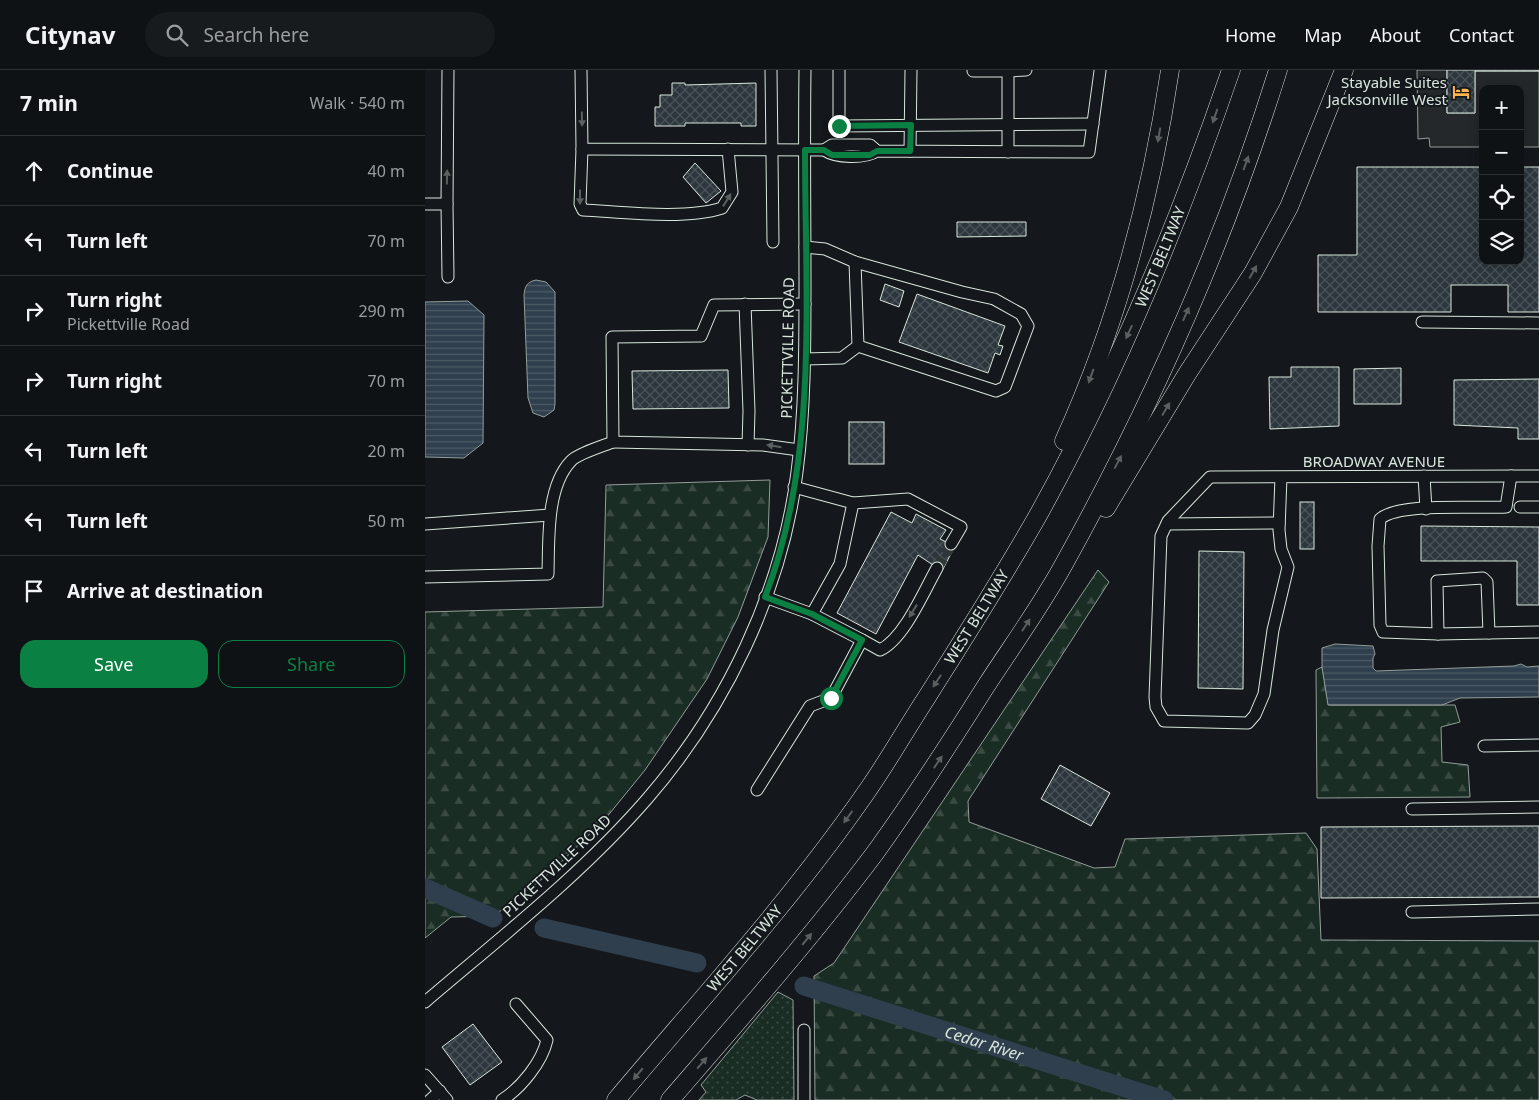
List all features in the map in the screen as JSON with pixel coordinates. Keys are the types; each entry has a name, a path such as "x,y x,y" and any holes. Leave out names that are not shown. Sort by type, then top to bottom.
{"highway":[{"path":"991,596 1018,531 1048,476 1080,407 1111,325 1146,197 1170,70"},
{"name":"WEST BELTWAY","path":"616,1100 775,912 822,853 866,793 991,596 1050,493 1117,358 1169,242 1231,70"},
{"path":"1063,567 1135,428 1187,312 1237,188 1278,70"},
{"path":"670,1100 771,982 874,853 944,753 1063,567 1102,514 1187,374 1253,273 1289,207 1344,71"}],"street":[{"path":"448,277 449,70"},
{"path":"581,70 582,148 580,204 583,210 656,213 709,212 722,208 732,192 728,149"},
{"path":"771,70 773,242"},
{"name":"PICKETTVILLE ROAD","path":"425,1002 581,869 648,798 708,716 735,668 765,597 784,537 794,487 805,385 805,70"},
{"path":"839,70 839,126 1093,124"},
{"path":"910,151 911,70"},
{"path":"973,71 1026,70"},
{"path":"582,148 824,150 832,145 870,145 877,151 1089,152 1100,70"},
{"path":"1008,71 1008,152"},
{"path":"425,204 447,204"},
{"path":"805,247 825,249 855,262 994,299 1021,314 1028,326 1005,387 997,391 858,346"},
{"path":"855,262 858,346"},
{"path":"613,442 612,337 701,336 714,304 805,304"},
{"path":"745,304 749,411 748,445"},
{"path":"1421,322 1539,323"},
{"path":"805,359 842,358 858,346"},
{"path":"425,578 548,574 550,515 559,480 571,460 613,442 748,445 799,450"},
{"path":"1425,476 1426,509"},
{"path":"1511,476 1506,507 1426,509 1387,513 1380,518 1378,546 1380,625 1383,632 1438,634 1539,632"},
{"name":"BROADWAY AVENUE","path":"1167,524 1210,477 1539,476"},
{"path":"1279,523 1167,524 1161,536 1155,697 1159,714 1163,720 1248,723 1255,714 1264,694 1273,630 1288,567 1281,550 1279,523 1281,477"},
{"path":"794,487 853,503 909,499 961,528 951,544"},
{"path":"812,614 840,564 853,503"},
{"path":"1520,507 1539,506"},
{"path":"425,524 550,515"},
{"path":"765,597 812,614 880,650 888,646 913,612 937,568"},
{"path":"1438,634 1437,580 1483,578 1487,582 1489,633"},
{"path":"757,790 810,706 831,698 862,640"},
{"path":"1484,746 1539,746"},
{"path":"1412,809 1539,807"},
{"path":"1412,912 1539,909"},
{"path":"502,1100 511,1094 544,1053 547,1040 516,1004"},
{"path":"804,1030 804,1100"},
{"path":"425,1075 443,1096 430,1100"}],"green space":[{"path":"770,480 768,537 738,617 707,679 645,770 606,818 551,872 494,916 451,917 425,938 425,612 603,607 606,485"},
{"path":"1098,570 1109,582 968,801 969,822 1094,868 1115,867 1125,839 1306,833 1317,849 1321,940 1539,941 1539,1100 815,1100 814,976 834,963"},
{"path":"1322,667 1329,705 1455,705 1460,722 1441,727 1442,762 1468,765 1470,797 1317,798 1316,670"},
{"path":"778,992 793,1000 794,1100 757,1100 745,1095 736,1100 699,1100 706,1092 701,1085"}],"shaded area":[{"path":"1417,70 1447,70 1447,113 1475,113 1475,71 1539,71 1539,147 1524,147 1524,85 1479,85 1479,147 1430,147 1429,138 1418,139"}],"water":[{"path":"536,280 546,282 555,292 555,404 554,410 544,417 533,413 528,398 524,295 527,285"},
{"path":"468,301 484,315 483,443 464,458 425,457 425,302"},
{"path":"1335,644 1373,646 1375,654 1373,668 1376,671 1514,666 1521,664 1527,667 1539,666 1539,697 1460,698 1442,705 1328,705 1322,667 1322,648"}],"building":[{"name":"Stayable Suites Jacksonville West","path":"1447,70 1539,71 1475,71 1475,113 1447,113"},
{"path":"672,83 685,83 685,85 756,83 756,126 741,126 741,123 685,123 685,126 655,126 655,107 660,107 660,95 672,95"},
{"path":"695,163 721,191 706,203 683,177"},
{"path":"1357,167 1479,167 1479,265 1524,265 1524,167 1539,167 1539,312 1508,312 1508,285 1451,285 1451,312 1318,312 1318,255 1357,255"},
{"path":"957,222 1026,222 1026,236 957,237"},
{"path":"885,284 904,291 899,307 880,300"},
{"path":"917,294 1005,326 998,345 1003,346 1000,355 995,353 988,373 899,342"},
{"path":"1291,367 1339,367 1339,426 1270,429 1269,377 1291,377"},
{"path":"1401,368 1401,404 1354,404 1354,369"},
{"path":"728,370 729,408 633,409 632,371"},
{"path":"1539,379 1539,439 1518,439 1518,428 1454,425 1454,380"},
{"path":"849,422 884,422 884,464 849,464"},
{"path":"1300,502 1314,502 1314,549 1300,549"},
{"path":"891,512 912,523 916,514 946,530 940,539 955,546 942,571 918,555 876,634 837,613"},
{"path":"1421,526 1539,527 1539,605 1517,605 1517,561 1421,561"},
{"path":"1199,551 1244,552 1243,689 1198,688"},
{"path":"1060,765 1110,793 1091,826 1041,799"},
{"path":"1539,826 1539,897 1321,898 1321,827"},
{"path":"473,1024 502,1062 470,1085 442,1047"}],"waterway":[{"path":"425,888 493,918"},
{"name":"Cedar River","path":"544,928 697,963"},
{"name":"Cedar River","path":"804,986 1164,1100"}],"tunnel":[{"path":"937,568 951,544"}],"place":[{"name":"Stayable Suites Jacksonville West","path":"1461,92"}],"route":[{"path":"831,698 862,640 812,614 765,597 784,537 797,473 805,385 805,150 824,150 832,155 870,155 877,151 910,151 911,125 839,126"}]}
